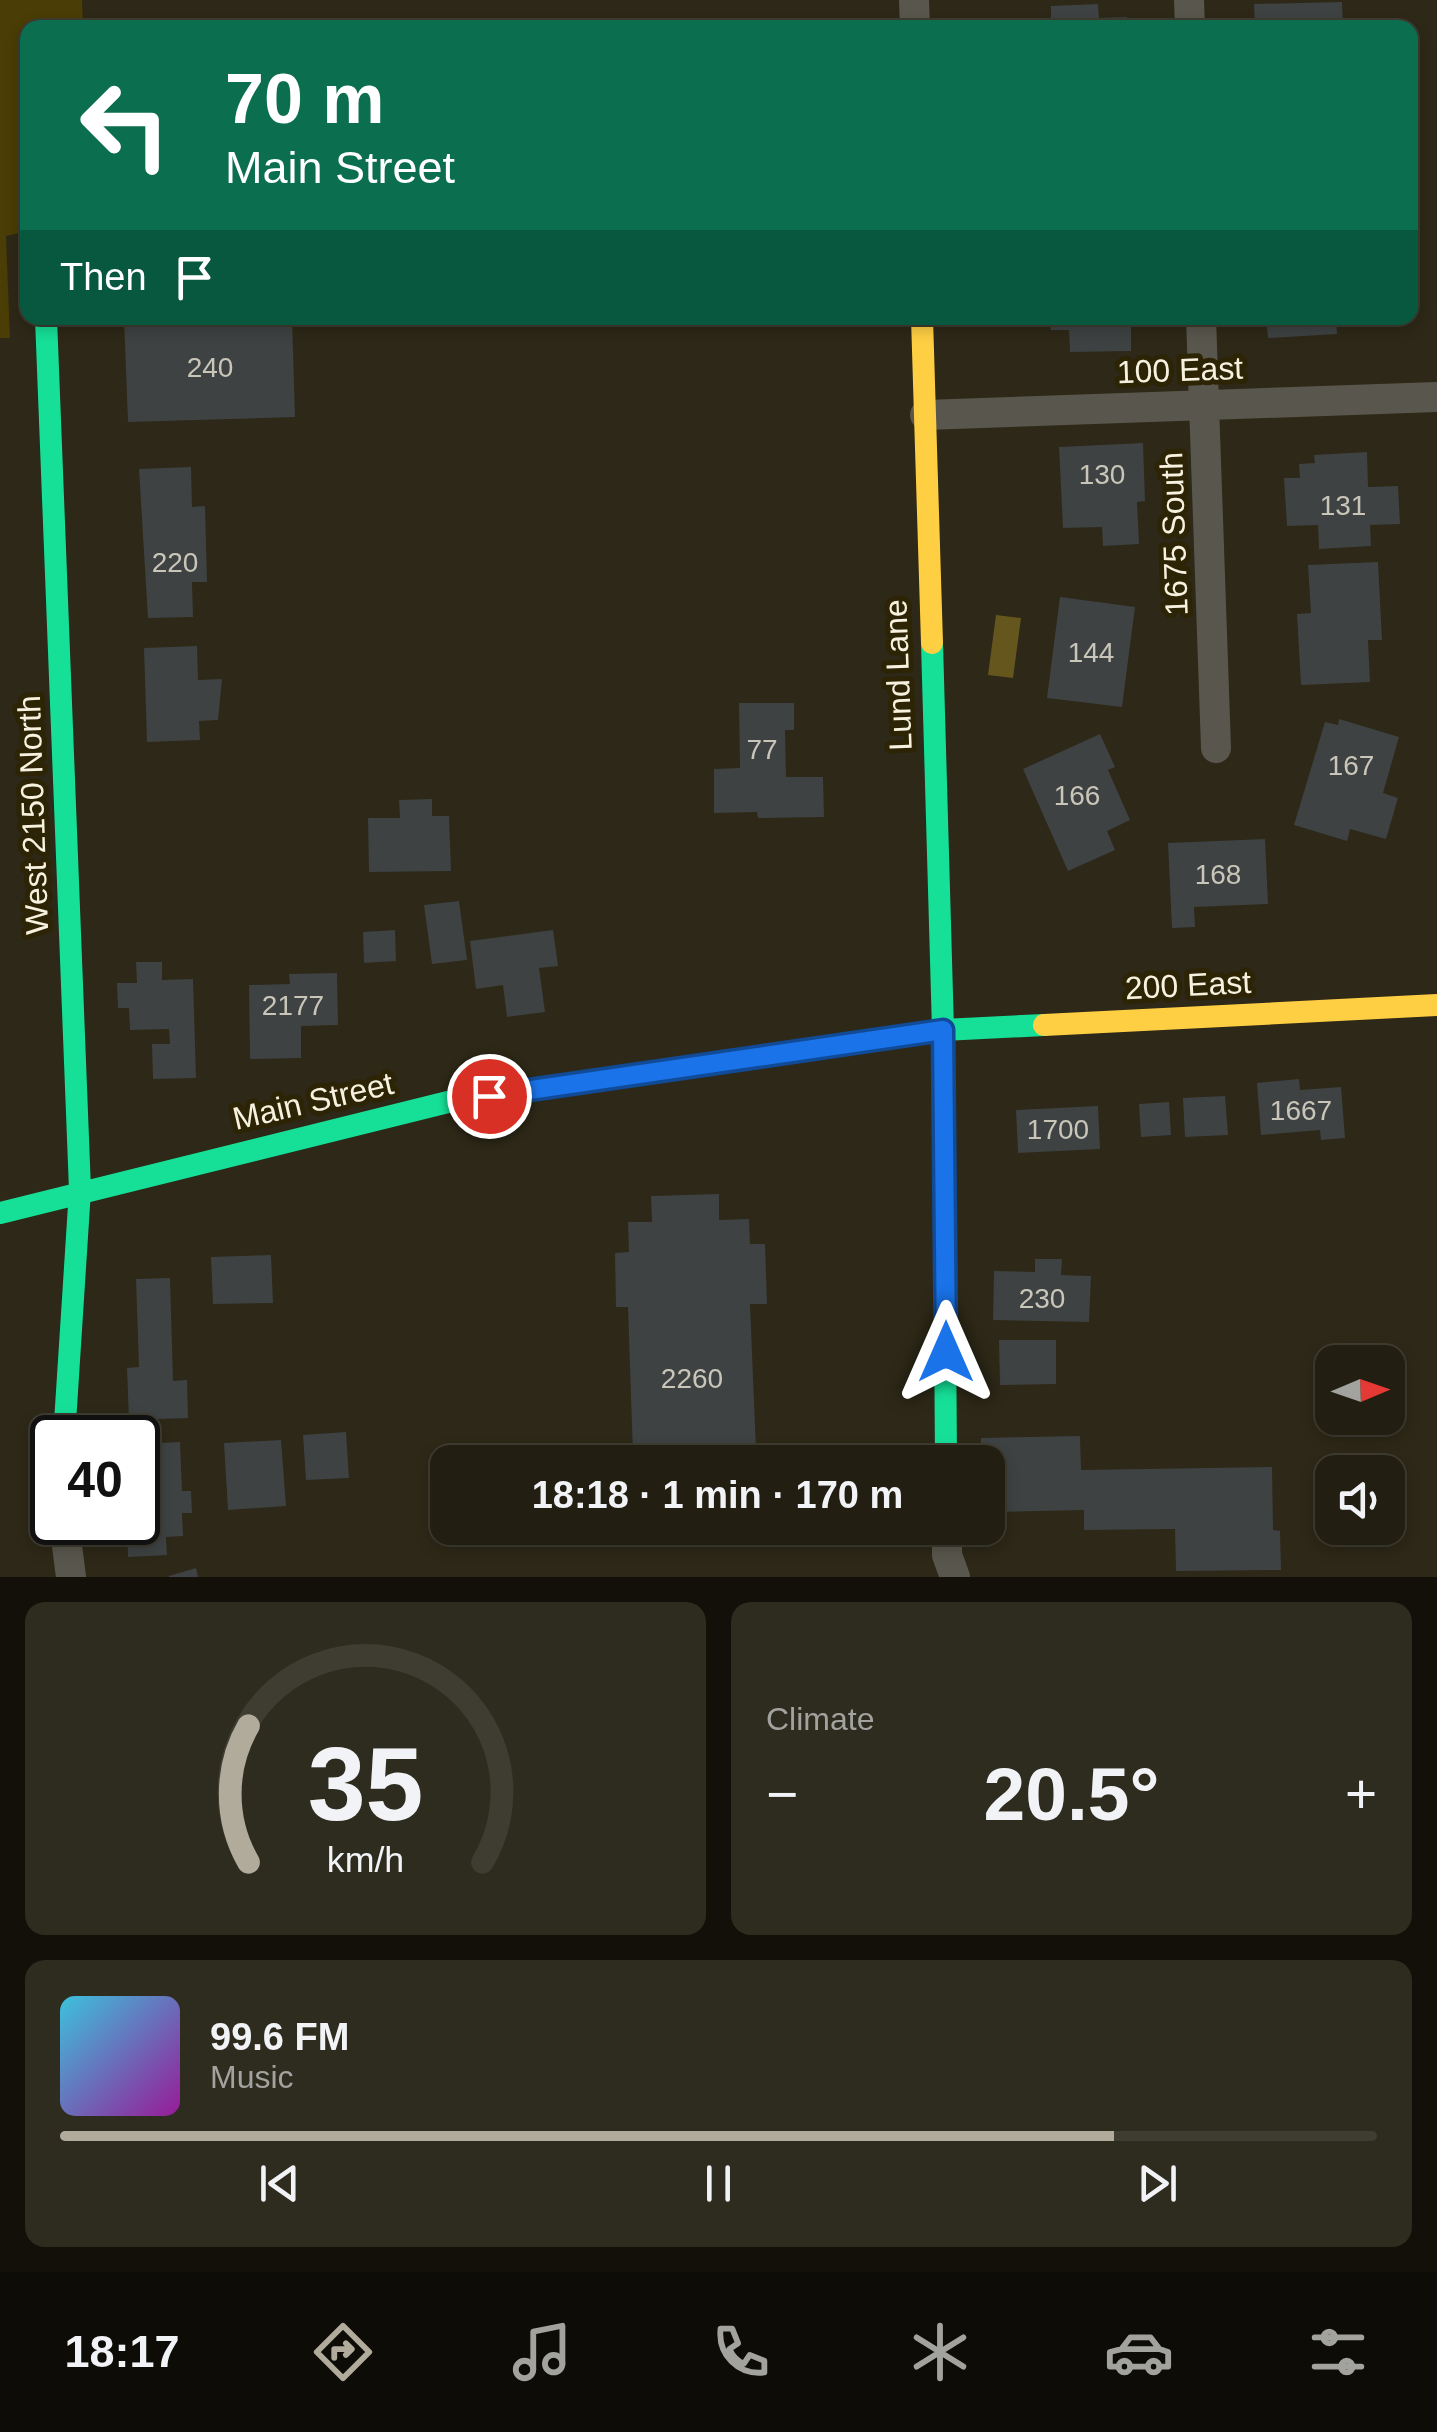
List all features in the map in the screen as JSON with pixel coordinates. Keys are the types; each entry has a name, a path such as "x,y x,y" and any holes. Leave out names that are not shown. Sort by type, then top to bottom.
{"street":[{"name":"West 2150 North","path":"46,325 80,1190 65,1415"},
{"name":"Lund Lane","path":"922,325 943,1030 946,1445"},
{"name":"1675 South","path":"1201,325 1216,748"},
{"name":"100 East","path":"925,416 1437,397"},
{"name":"200 East","path":"943,1030 1437,1005"},
{"name":"Main Street","path":"0,1213 80,1190 452,1101 943,1030"},
{"path":"67,1545 71,1577"},
{"path":"947,1545 955,1577"}],"shaded area":[{"path":"0,0 82,0 83,20 20,20 20,233 6,236 10,338 0,338"},
{"path":"996,615 1021,618 1013,678 988,675"}],"building":[{"path":"1342,2 1343,20 1255,20 1254,4"},
{"path":"1098,4 1099,18 1127,20 1051,20 1051,6"},
{"path":"124,325 292,325 295,417 128,422"},
{"path":"1051,325 1131,325 1131,351 1070,352 1069,330 1051,330"},
{"path":"1267,325 1336,325 1337,334 1268,338"},
{"path":"1143,443 1145,501 1137,502 1139,544 1103,546 1102,527 1063,528 1059,447"},
{"path":"1367,452 1368,487 1398,486 1400,524 1370,525 1371,546 1319,549 1318,525 1287,526 1284,478 1300,478 1299,464 1315,463 1314,455"},
{"path":"191,467 192,507 205,506 207,582 192,582 193,617 148,618 139,469"},
{"path":"1378,562 1382,640 1368,640 1370,682 1301,685 1297,614 1311,613 1308,565"},
{"path":"1060,597 1135,607 1122,707 1047,698"},
{"path":"197,646 198,680 222,679 218,720 199,721 200,740 147,742 144,648"},
{"path":"739,703 794,703 794,730 785,730 786,777 823,777 824,817 758,818 757,812 714,813 714,769 740,768"},
{"path":"1339,719 1399,737 1383,793 1398,798 1386,839 1350,829 1347,841 1294,825 1325,722 1338,725"},
{"path":"1100,734 1115,767 1108,770 1130,820 1107,831 1115,850 1068,871 1023,769"},
{"path":"432,799 432,816 449,816 451,871 369,872 368,818 400,818 399,800"},
{"path":"1265,839 1268,904 1194,907 1195,927 1172,928 1168,843"},
{"path":"459,901 467,960 432,964 424,905"},
{"path":"395,930 396,961 364,963 363,932"},
{"path":"553,930 558,966 539,968 545,1012 507,1017 503,985 476,989 470,941"},
{"path":"136,962 162,962 162,980 193,979 196,1078 153,1079 152,1044 170,1044 169,1029 130,1030 129,1008 118,1008 117,983 137,983"},
{"path":"337,973 338,1025 301,1026 301,1058 250,1059 249,985 290,984 289,974"},
{"path":"1299,1079 1300,1090 1341,1087 1345,1138 1321,1140 1320,1130 1261,1135 1257,1083"},
{"path":"1225,1096 1228,1135 1185,1137 1183,1098"},
{"path":"1169,1102 1171,1135 1141,1137 1139,1104"},
{"path":"1098,1106 1100,1149 1018,1153 1016,1110"},
{"path":"719,1194 719,1220 749,1219 750,1244 765,1244 767,1304 750,1304 756,1445 633,1445 628,1307 616,1307 615,1253 629,1252 628,1222 652,1222 651,1196"},
{"path":"271,1255 273,1303 213,1304 211,1257"},
{"path":"1035,1259 1062,1259 1061,1275 1091,1276 1089,1322 993,1320 994,1271 1035,1272"},
{"path":"170,1278 173,1381 187,1380 188,1418 129,1415 127,1368 139,1367 136,1279"},
{"path":"999,1340 1056,1340 1056,1384 1000,1385"},
{"path":"346,1432 349,1478 306,1480 303,1435"},
{"path":"1080,1436 1081,1470 1272,1467 1273,1530 1280,1531 1281,1570 1176,1571 1175,1529 1084,1530 1084,1510 1005,1512 1005,1445 981,1445 981,1438"},
{"path":"281,1440 286,1506 228,1510 224,1443"},
{"path":"180,1442 182,1491 191,1491 192,1513 182,1513 183,1536 166,1537 167,1555 128,1557 128,1545 160,1545 160,1443"},
{"path":"196,1568 198,1577 169,1577 169,1576"}],"traffic: fast":[{"path":"46,325 80,1190 65,1415"},
{"path":"932,643 943,1030 946,1445"},
{"path":"0,1213 452,1101 943,1030 1044,1025"}],"traffic: slow":[{"path":"922,325 932,643"},
{"path":"1044,1025 1437,1005"}],"route":[{"path":"489,1096 943,1030 946,1352"}]}
